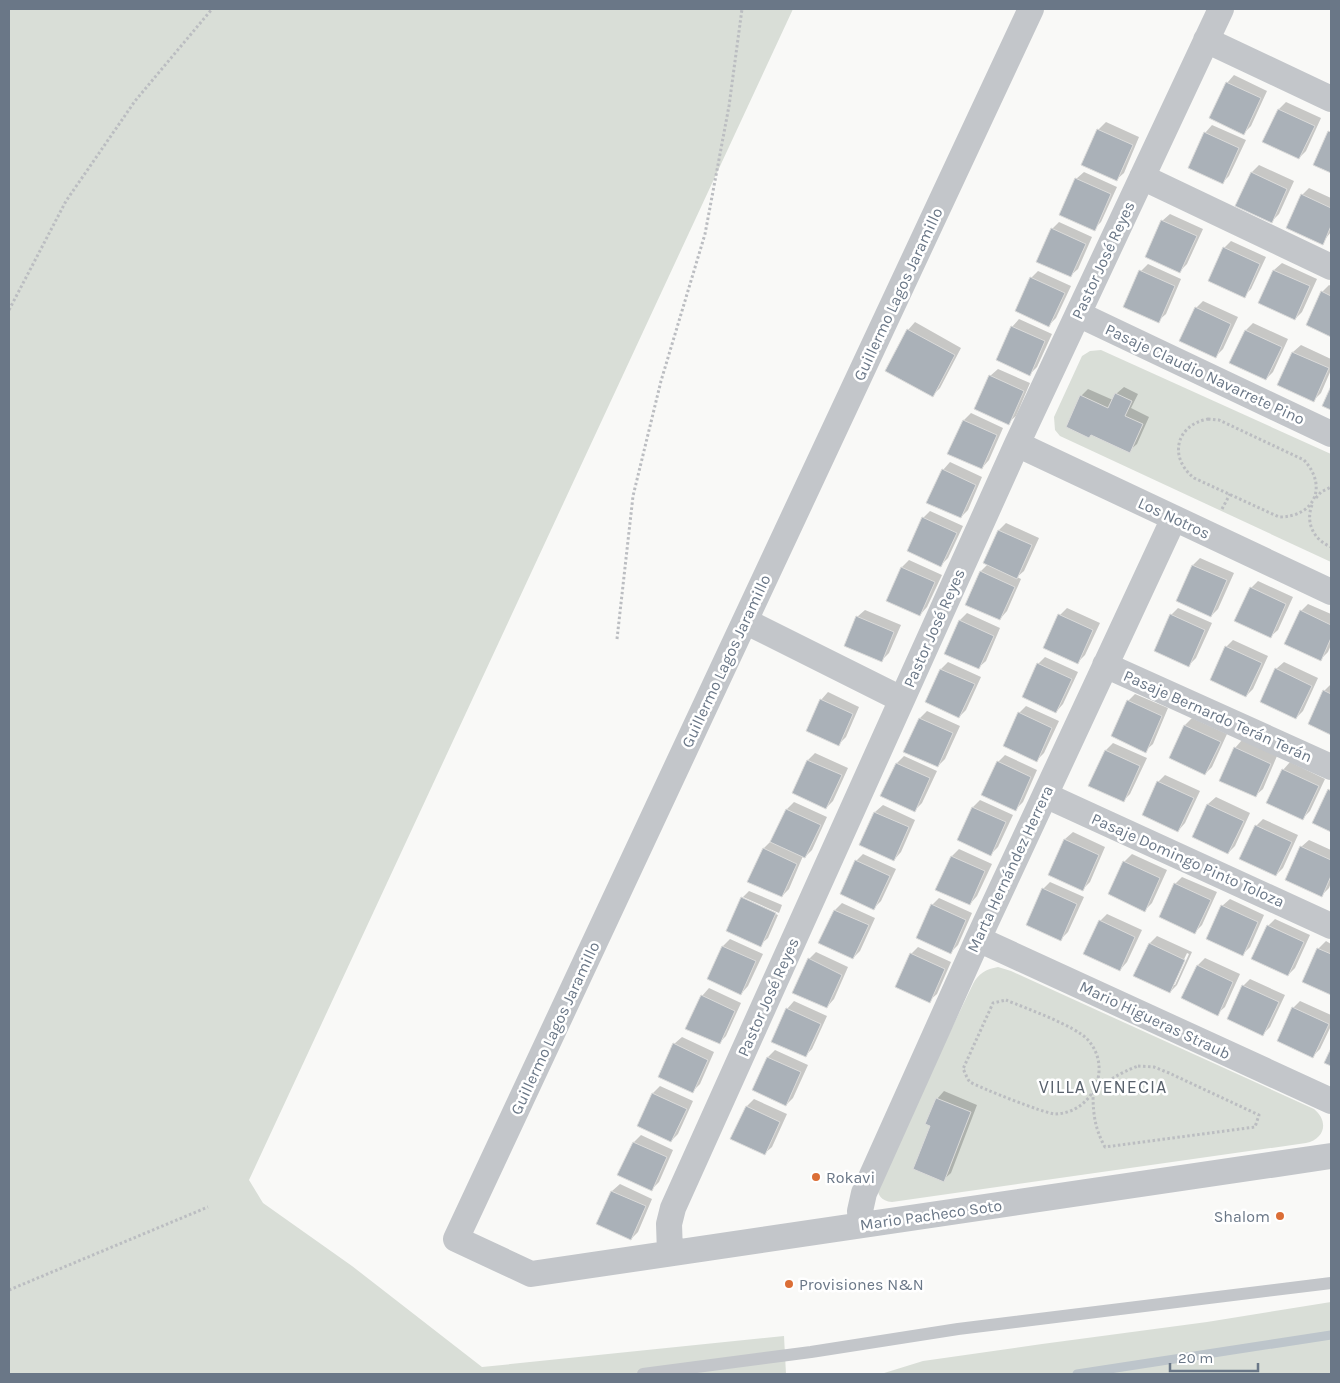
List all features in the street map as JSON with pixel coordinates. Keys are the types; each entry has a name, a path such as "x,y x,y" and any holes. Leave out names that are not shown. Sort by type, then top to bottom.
{"street":[{"name":"Guillermo Lagos Jaramillo","path":"531,1274 456,1238 1031,9"},
{"name":"Pastor José Reyes","path":"670,1253 669,1224 673,1208 1017,444 1221,9"},
{"path":"1206,40 1331,100"},
{"path":"1142,177 1331,266"},
{"name":"Pasaje Claudio Navarrete Pino","path":"1078,314 1331,434"},
{"name":"Los Notros","path":"1017,444 1331,592"},
{"name":"Marta Hernández Herrera","path":"861,1225 860,1211 864,1193 978,939 1174,518"},
{"path":"745,621 901,699"},
{"name":"Pasaje Bernardo Terán Terán","path":"1105,665 1331,767"},
{"name":"Pasaje Domingo Pinto Toloza","path":"1045,795 1331,926"},
{"name":"Mario Higueras Straub","path":"978,939 1331,1101"},
{"name":"Mario Pacheco Soto","path":"531,1274 1331,1156"}],"lane":[{"path":"643,1374 958,1330 1331,1283"}],"path":[{"path":"9,310 66,201 135,101 211,9"},
{"path":"617,639 633,496 661,381 705,234 729,106 742,9"},
{"path":"1199,420 1219,420 1304,460 1311,468 1316,483 1314,499 1308,508 1300,514 1290,517 1279,517 1194,478 1186,471 1180,462 1178,452 1179,442 1183,433 1190,425 1199,420"},
{"path":"1331,487 1321,492 1314,500 1310,509 1309,519 1311,529 1316,537 1331,547"},
{"path":"1092,1094 1083,1105 1069,1112 1055,1114 1040,1111 970,1081 963,1069 993,1003 1006,1000 1075,1030 1087,1039 1096,1051 1100,1065 1098,1080 1092,1094 1098,1135 1105,1147 1255,1127 1259,1115 1154,1067 1138,1066 1119,1073 1092,1094"},
{"path":"9,1290 208,1207"}],"shaded area":[{"path":"9,9 793,9 249,1180 263,1203 352,1266 482,1367 784,1336 786,1374 9,1374"},
{"path":"1101,350 1331,454 1331,562 1060,436 1055,430 1054,417 1082,356 1090,351"},
{"path":"998,967 1011,971 1314,1109 1322,1119 1323,1129 1321,1134 1306,1143 892,1202 882,1199 877,1184 973,984 977,977 990,969"},
{"path":"1331,1302 1331,1374 881,1374 923,1361 1207,1322"}],"building":[{"path":"1226,82 1261,98 1244,135 1209,118"},
{"path":"1278,109 1315,126 1299,159 1262,142"},
{"path":"1097,129 1133,145 1117,181 1081,165"},
{"path":"1328,131 1331,132 1331,173 1313,165"},
{"path":"1204,132 1239,148 1223,184 1188,168"},
{"path":"1251,172 1287,189 1272,223 1235,206"},
{"path":"1075,178 1111,194 1095,231 1059,215"},
{"path":"1301,194 1331,208 1331,226 1323,245 1286,228"},
{"path":"1161,220 1197,236 1180,273 1145,257"},
{"path":"1051,228 1086,244 1071,277 1036,262"},
{"path":"1223,247 1260,264 1245,298 1208,281"},
{"path":"1139,270 1175,286 1159,323 1123,307"},
{"path":"1273,270 1310,286 1295,320 1258,303"},
{"path":"1030,277 1065,293 1049,327 1015,311"},
{"path":"1321,291 1331,296 1331,337 1306,325"},
{"path":"1195,307 1231,324 1216,358 1179,341"},
{"path":"1011,326 1045,341 1030,376 996,360"},
{"path":"907,329 955,355 933,397 885,371"},
{"path":"1245,330 1282,347 1266,380 1229,363"},
{"path":"1292,352 1329,368 1314,402 1277,385"},
{"path":"989,375 1024,391 1009,425 974,409"},
{"path":"1331,386 1331,410 1322,406"},
{"path":"1115,393 1132,401 1125,416 1143,424 1130,453 1091,435 1089,438 1066,427 1080,395 1108,408"},
{"path":"963,420 997,435 982,469 947,454"},
{"path":"942,469 976,485 961,518 926,503"},
{"path":"922,517 957,533 941,567 907,551"},
{"path":"998,530 1032,545 1017,579 983,563"},
{"path":"1192,565 1227,580 1211,617 1176,601"},
{"path":"901,567 935,582 920,616 886,601"},
{"path":"980,571 1015,587 1000,620 965,605"},
{"path":"1250,587 1286,604 1271,638 1234,621"},
{"path":"1300,610 1331,625 1331,638 1321,661 1284,644"},
{"path":"1058,614 1093,630 1078,664 1043,648"},
{"path":"1170,614 1205,630 1189,667 1154,651"},
{"path":"856,616 894,632 882,662 844,646"},
{"path":"959,620 994,636 979,669 944,654"},
{"path":"1225,646 1262,663 1246,697 1210,680"},
{"path":"1037,663 1072,679 1056,713 1022,697"},
{"path":"1275,668 1312,686 1296,719 1260,702"},
{"path":"940,669 975,684 959,718 925,702"},
{"path":"1323,690 1331,694 1331,735 1308,724"},
{"path":"820,699 853,714 839,746 806,731"},
{"path":"1127,700 1162,716 1146,753 1111,736"},
{"path":"1018,712 1052,728 1037,762 1003,746"},
{"path":"919,718 953,733 938,767 903,752"},
{"path":"1184,725 1221,742 1205,775 1169,758"},
{"path":"1234,747 1271,764 1256,797 1219,781"},
{"path":"1105,750 1140,766 1124,802 1088,786"},
{"path":"807,760 842,775 826,809 792,793"},
{"path":"997,761 1031,777 1016,811 981,795"},
{"path":"896,763 930,778 915,812 880,796"},
{"path":"1282,769 1319,786 1303,820 1266,803"},
{"path":"1157,781 1194,798 1178,832 1142,815"},
{"path":"1328,789 1331,791 1331,832 1312,823"},
{"path":"1207,804 1244,821 1228,854 1192,837"},
{"path":"972,807 1006,822 991,856 957,840"},
{"path":"786,809 821,825 805,858 770,842"},
{"path":"874,812 909,827 894,861 859,845"},
{"path":"1255,825 1292,842 1276,876 1239,859"},
{"path":"1064,839 1099,855 1083,891 1048,875"},
{"path":"1300,846 1331,860 1331,876 1322,897 1285,880"},
{"path":"763,848 797,864 782,897 747,882"},
{"path":"951,856 985,871 970,905 935,890"},
{"path":"855,860 890,876 874,910 840,894"},
{"path":"1123,861 1160,878 1145,912 1108,894"},
{"path":"1174,883 1211,900 1195,934 1159,917"},
{"path":"1042,888 1077,904 1061,941 1026,925"},
{"path":"741,897 776,913 761,947 726,931"},
{"path":"931,904 966,920 951,954 916,938"},
{"path":"1221,905 1258,922 1243,956 1206,939"},
{"path":"834,910 869,925 853,959 818,943"},
{"path":"1099,920 1135,937 1120,971 1083,954"},
{"path":"1267,925 1304,942 1288,976 1251,959"},
{"path":"1149,943 1185,960 1170,993 1133,976"},
{"path":"722,946 756,961 741,995 707,979"},
{"path":"1317,948 1331,954 1331,995 1302,982"},
{"path":"910,953 945,969 930,1003 895,987"},
{"path":"808,958 842,975 827,1008 792,993"},
{"path":"1197,965 1233,982 1218,1016 1181,998"},
{"path":"1242,985 1279,1002 1263,1036 1227,1019"},
{"path":"701,995 735,1011 720,1044 685,1029"},
{"path":"1292,1007 1329,1024 1313,1058 1277,1041"},
{"path":"786,1008 821,1024 806,1057 771,1042"},
{"path":"673,1043 708,1060 693,1093 658,1077"},
{"path":"1331,1048 1331,1066 1324,1063"},
{"path":"767,1057 801,1072 786,1106 752,1090"},
{"path":"652,1093 687,1109 671,1142 637,1126"},
{"path":"936,1098 971,1112 944,1182 913,1169 930,1126 925,1124"},
{"path":"746,1106 780,1122 765,1155 730,1139"},
{"path":"633,1142 667,1157 652,1191 617,1175"},
{"path":"611,1191 646,1206 631,1240 596,1224"}],"waterway":[{"path":"1077,1374 1331,1335"}],"place":[{"name":"Rokavi","path":"816,1177"},
{"name":"Shalom","path":"1280,1216"},
{"name":"Provisiones N&N","path":"789,1284"}],"district":[{"name":"VILLA VENECIA","path":"1103,1087"}]}
